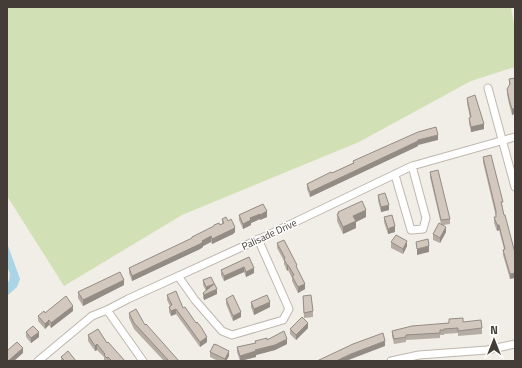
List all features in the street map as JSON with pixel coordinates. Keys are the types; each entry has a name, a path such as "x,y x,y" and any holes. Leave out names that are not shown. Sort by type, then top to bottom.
{"street":[{"path":"488,88 515,187"},
{"name":"Palisade Drive","path":"38,361 92,316 128,299 412,166 515,137"},
{"path":"395,175 411,230 423,230 426,218 412,166"},
{"path":"178,276 195,300 222,331 232,335 283,320 289,309 258,239"},
{"path":"107,310 143,361"},
{"path":"391,361 419,355 487,350 515,344"}],"green space":[{"path":"7,7 511,7 515,30 515,67 471,81 359,142 182,215 64,286 7,196"}],"water":[{"path":"7,243 20,279 17,287 7,296 7,284 10,274 7,266"}],"building":[{"path":"515,78 515,111 512,109 507,89 510,84 509,79"},
{"path":"475,95 484,124 471,127 469,118 471,117 467,98"},
{"path":"436,127 438,135 418,140 310,192 307,184 354,163 353,161 418,132"},
{"path":"491,155 503,202 501,202 504,215 515,253 515,273 510,274 503,250 505,249 499,225 497,225 494,217 496,217 496,211 483,157"},
{"path":"438,170 450,219 441,220 430,172"},
{"path":"385,193 389,205 381,207 378,195"},
{"path":"362,201 366,210 353,216 356,221 343,227 337,214 339,213 338,212"},
{"path":"263,204 267,211 250,218 251,220 243,224 239,215"},
{"path":"392,215 395,226 388,229 384,217"},
{"path":"226,217 228,221 231,219 235,227 233,229 212,239 211,236 202,241 203,242 200,244 132,276 129,268 192,238 214,225 224,223 222,219"},
{"path":"439,223 446,227 440,238 433,234"},
{"path":"396,235 407,241 403,249 391,242"},
{"path":"428,239 429,246 417,249 416,242"},
{"path":"284,240 305,284 298,287 292,276 294,275 287,265 277,243"},
{"path":"249,257 254,268 246,272 244,267 224,276 221,270"},
{"path":"120,272 124,280 83,300 78,292"},
{"path":"211,277 217,289 204,295 203,293 214,284 206,287 203,280"},
{"path":"176,291 183,308 185,307 207,337 200,342 176,309 171,311 169,307 172,305 167,295"},
{"path":"233,295 241,312 233,316 226,299"},
{"path":"267,295 270,302 254,309 251,302"},
{"path":"311,295 313,311 304,313 303,296"},
{"path":"66,296 73,306 51,323 49,320 45,324 38,316 44,311 45,313"},
{"path":"136,309 145,325 146,324 179,361 169,361 134,323 129,313"},
{"path":"302,317 308,323 296,335 290,329"},
{"path":"463,318 463,322 481,320 482,328 458,331 458,328 444,329 440,330 440,333 406,335 406,337 394,339 392,331 412,326 449,323 449,319"},
{"path":"33,326 39,332 31,338 26,332"},
{"path":"98,329 107,343 108,342 125,361 112,361 104,355 105,354 97,344 95,346 88,335"},
{"path":"284,331 287,339 275,345 255,350 256,351 240,356 237,347 256,343 255,341 267,338 267,340"},
{"path":"383,333 385,341 336,361 317,361 353,344"},
{"path":"17,342 23,348 7,361 7,351"},
{"path":"214,344 229,351 225,359 210,352"},
{"path":"68,351 76,361 65,361 61,357"}]}
